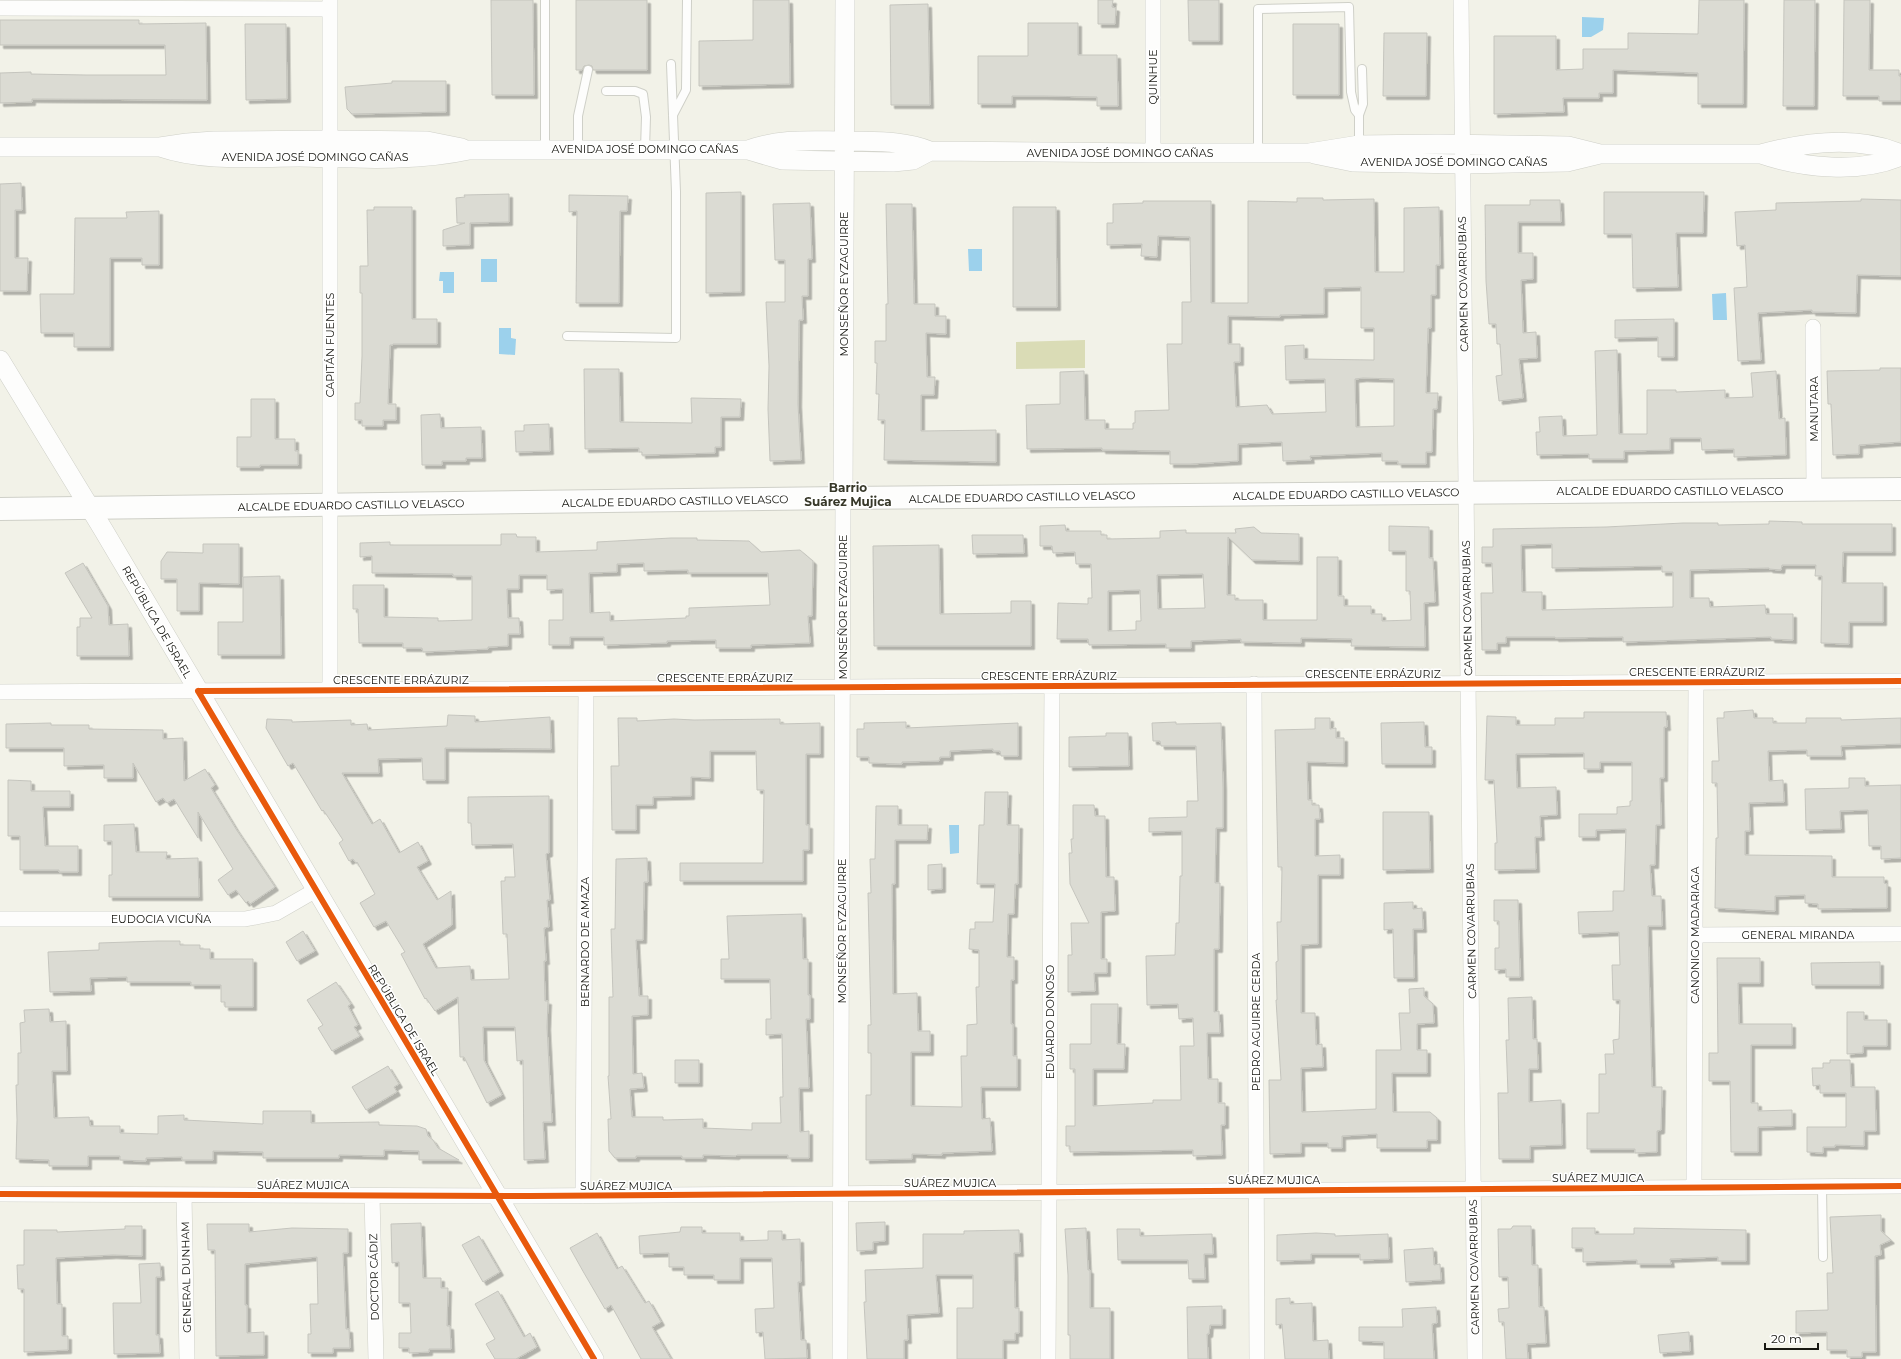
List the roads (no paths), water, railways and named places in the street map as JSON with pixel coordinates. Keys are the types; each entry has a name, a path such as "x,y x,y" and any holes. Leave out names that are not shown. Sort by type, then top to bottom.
{"main road":[{"name":"ALCALDE EDUARDO CASTILLO VELASCO","path":"0,509 843,498 1901,489"}],"street":[{"name":"MONSEÑOR EYZAGUIRRE","path":"840,1359 845,0"},
{"name":"QUINHUE","path":"1153,0 1153,154"},
{"name":"CARMEN COVARRUBIAS","path":"1460,0 1475,1359"},
{"path":"0,8 34,4 330,4"},
{"name":"CAPITÁN FUENTES","path":"330,4 330,690"},
{"name":"AVENIDA JOSÉ DOMINGO CAÑAS","path":"0,147 160,147 188,155 210,156 427,142 469,150 748,150 782,141 894,142 912,145 930,151 1153,154 1309,153 1359,145 1462,145 1568,146 1600,154"},
{"name":"AVENIDA JOSÉ DOMINGO CAÑAS","path":"748,150 782,160 845,162 903,162 913,160 930,151"},
{"name":"AVENIDA JOSÉ DOMINGO CAÑAS","path":"1309,153 1353,162 1462,164 1567,162 1600,154 1761,154 1804,165 1859,166 1881,164 1901,155"},
{"name":"MANUTARA","path":"1813,327 1814,490"},
{"name":"REPÚBLICA DE ISRAEL","path":"0,360 90,508 594,1359"},
{"name":"CRESCENTE ERRÁZURIZ","path":"0,692 1901,680"},
{"name":"CANONIGO MADARIAGA","path":"1694,1187 1696,682"},
{"name":"PEDRO AGUIRRE CERDA","path":"1254,684 1257,1359"},
{"name":"EDUARDO DONOSO","path":"1048,1359 1052,686"},
{"name":"BERNARDO DE AMAZA","path":"583,1196 586,689"},
{"name":"EUDOCIA VICUÑA","path":"0,919 245,920 276,913 316,890"},
{"name":"GENERAL MIRANDA","path":"1695,936 1901,934"},
{"name":"SUÁREZ MUJICA","path":"0,1194 583,1196 1901,1186"},
{"name":"GENERAL DUNHAM","path":"184,1195 187,1359"},
{"name":"DOCTOR CÁDIZ","path":"372,1196 376,1359"}],"lane":[{"path":"545,0 545,149"},
{"path":"673,115 686,90 686,0"},
{"path":"1258,153 1258,9 1349,7 1351,92 1355,110 1359,115"},
{"path":"567,336 676,338 674,149 671,64"},
{"path":"1359,145 1359,115 1362,104 1362,69"},
{"path":"578,149 578,116 588,70"},
{"path":"606,91 635,90 643,94 646,117 645,149"},
{"path":"1822,1186 1824,1257"}],"water":[{"path":"1582,17 1604,18 1603,30 1591,37 1582,37"},
{"path":"968,249 982,249 982,271 969,271"},
{"path":"481,259 497,259 497,282 481,282"},
{"path":"440,272 454,272 454,293 443,293 443,281 439,281"},
{"path":"1726,293 1727,320 1713,320 1712,294"},
{"path":"499,328 511,328 511,338 516,339 515,355 499,354"},
{"path":"949,825 959,825 959,853 950,854"}],"district":[{"name":"Barrio Suárez Mujica","path":"848,495"}]}
